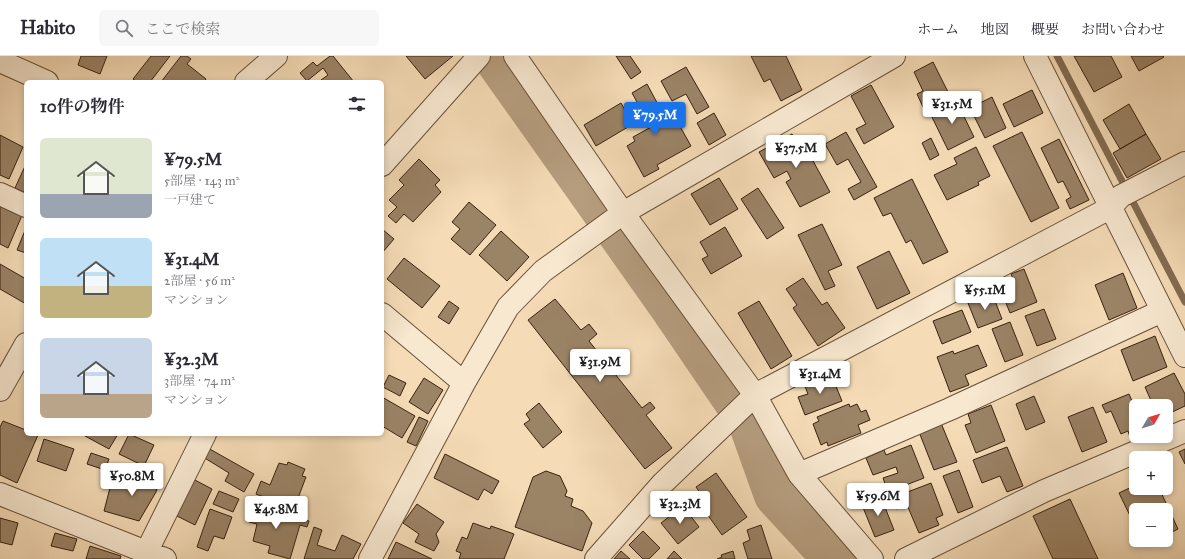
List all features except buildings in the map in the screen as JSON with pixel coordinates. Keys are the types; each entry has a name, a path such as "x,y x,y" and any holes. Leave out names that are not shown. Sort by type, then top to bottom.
{"street":[{"path":"248,80 276,56"},
{"path":"384,163 479,56"},
{"path":"515,56 615,219 745,404 799,474 872,559"},
{"path":"370,559 464,383 508,307 543,271 615,219 894,56"},
{"path":"1035,56 1122,198 1162,311 1185,356"},
{"path":"0,61 43,80"},
{"path":"596,559 662,484 745,404 1185,163"},
{"path":"0,194 24,205"},
{"path":"799,474 950,409 1162,311"},
{"path":"384,316 464,383"},
{"path":"0,390 24,348"},
{"path":"906,559 1044,491 1185,431"},
{"path":"0,494 151,557 204,436"}],"waterway":[{"path":"494,56 671,306 750,422 776,495 835,559"},
{"path":"1057,56 1185,302"}]}
